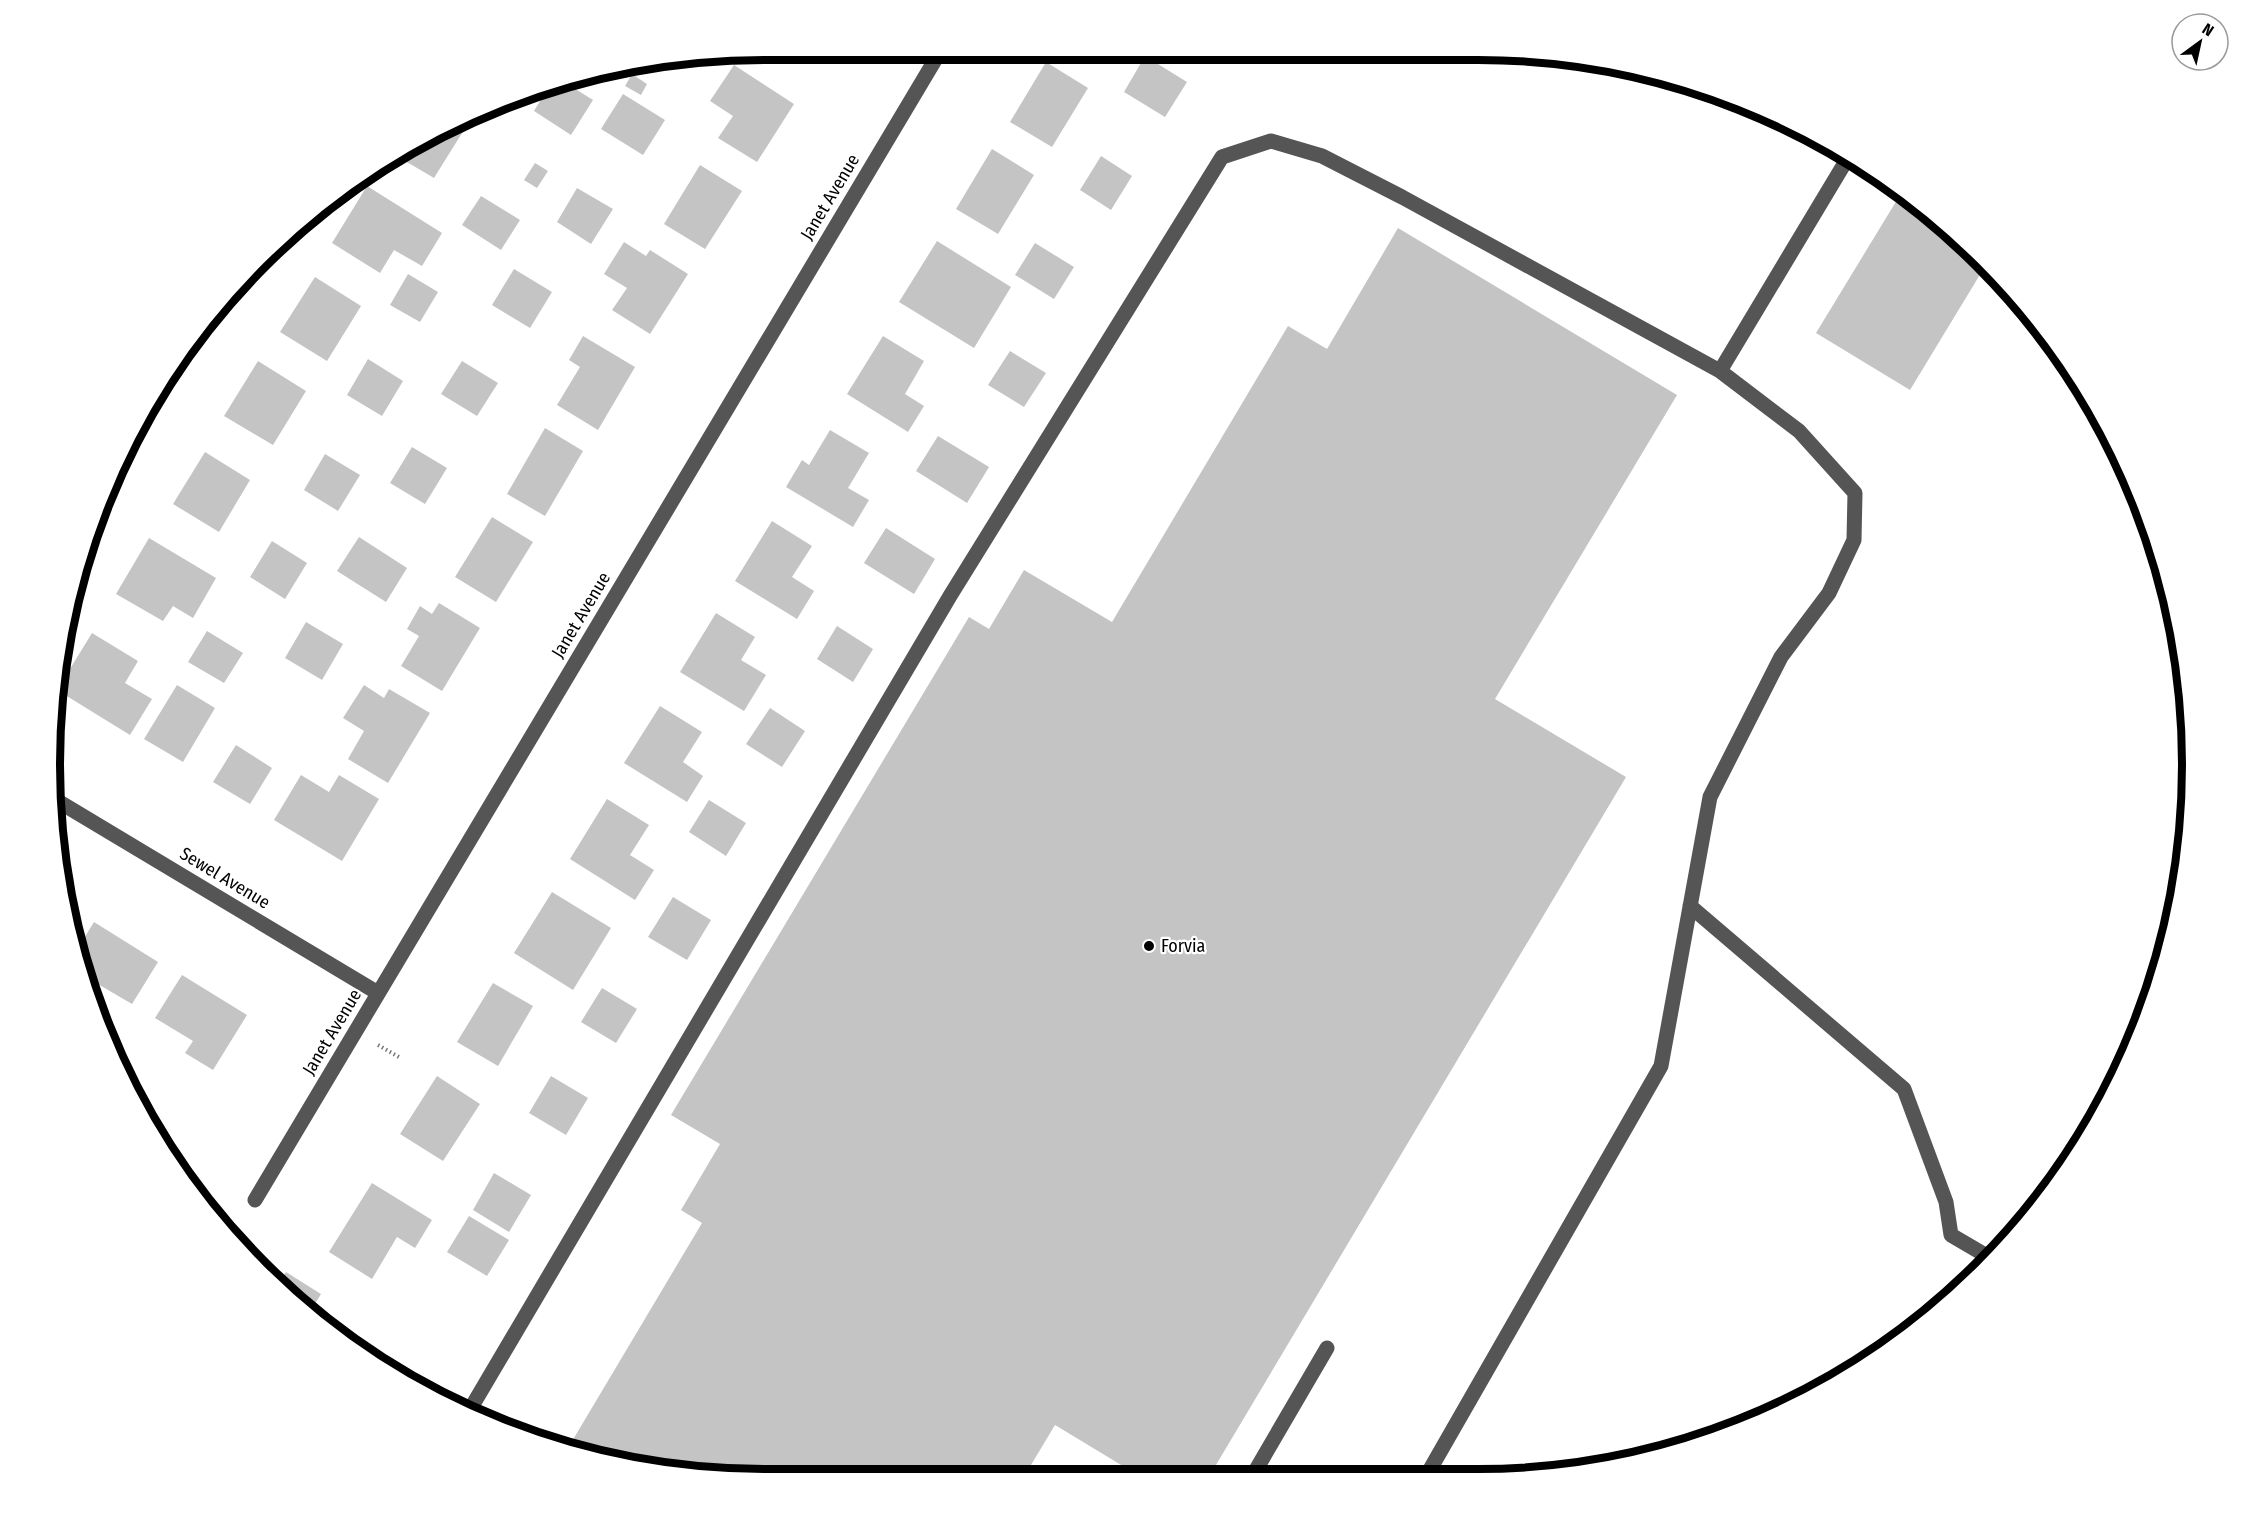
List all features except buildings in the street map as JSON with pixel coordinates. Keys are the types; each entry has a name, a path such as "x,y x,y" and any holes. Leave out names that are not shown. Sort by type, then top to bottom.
{"street":[{"name":"Janet Avenue","path":"255,1200 935,60"},
{"path":"473,1405 950,596 1222,157 1271,141 1322,156 1402,197 1720,371 1799,431 1855,493 1854,540 1829,593 1781,657 1710,797 1661,1066 1430,1469"},
{"path":"1720,371 1844,163"},
{"name":"Sewel Avenue","path":"62,803 378,993"},
{"path":"1690,906 1904,1089 1946,1203 1951,1235 1984,1254"},
{"path":"1256,1469 1327,1348"}],"path":[{"path":"377,1044 399,1057"}],"place":[{"name":"Forvia","path":"1149,946"}]}
